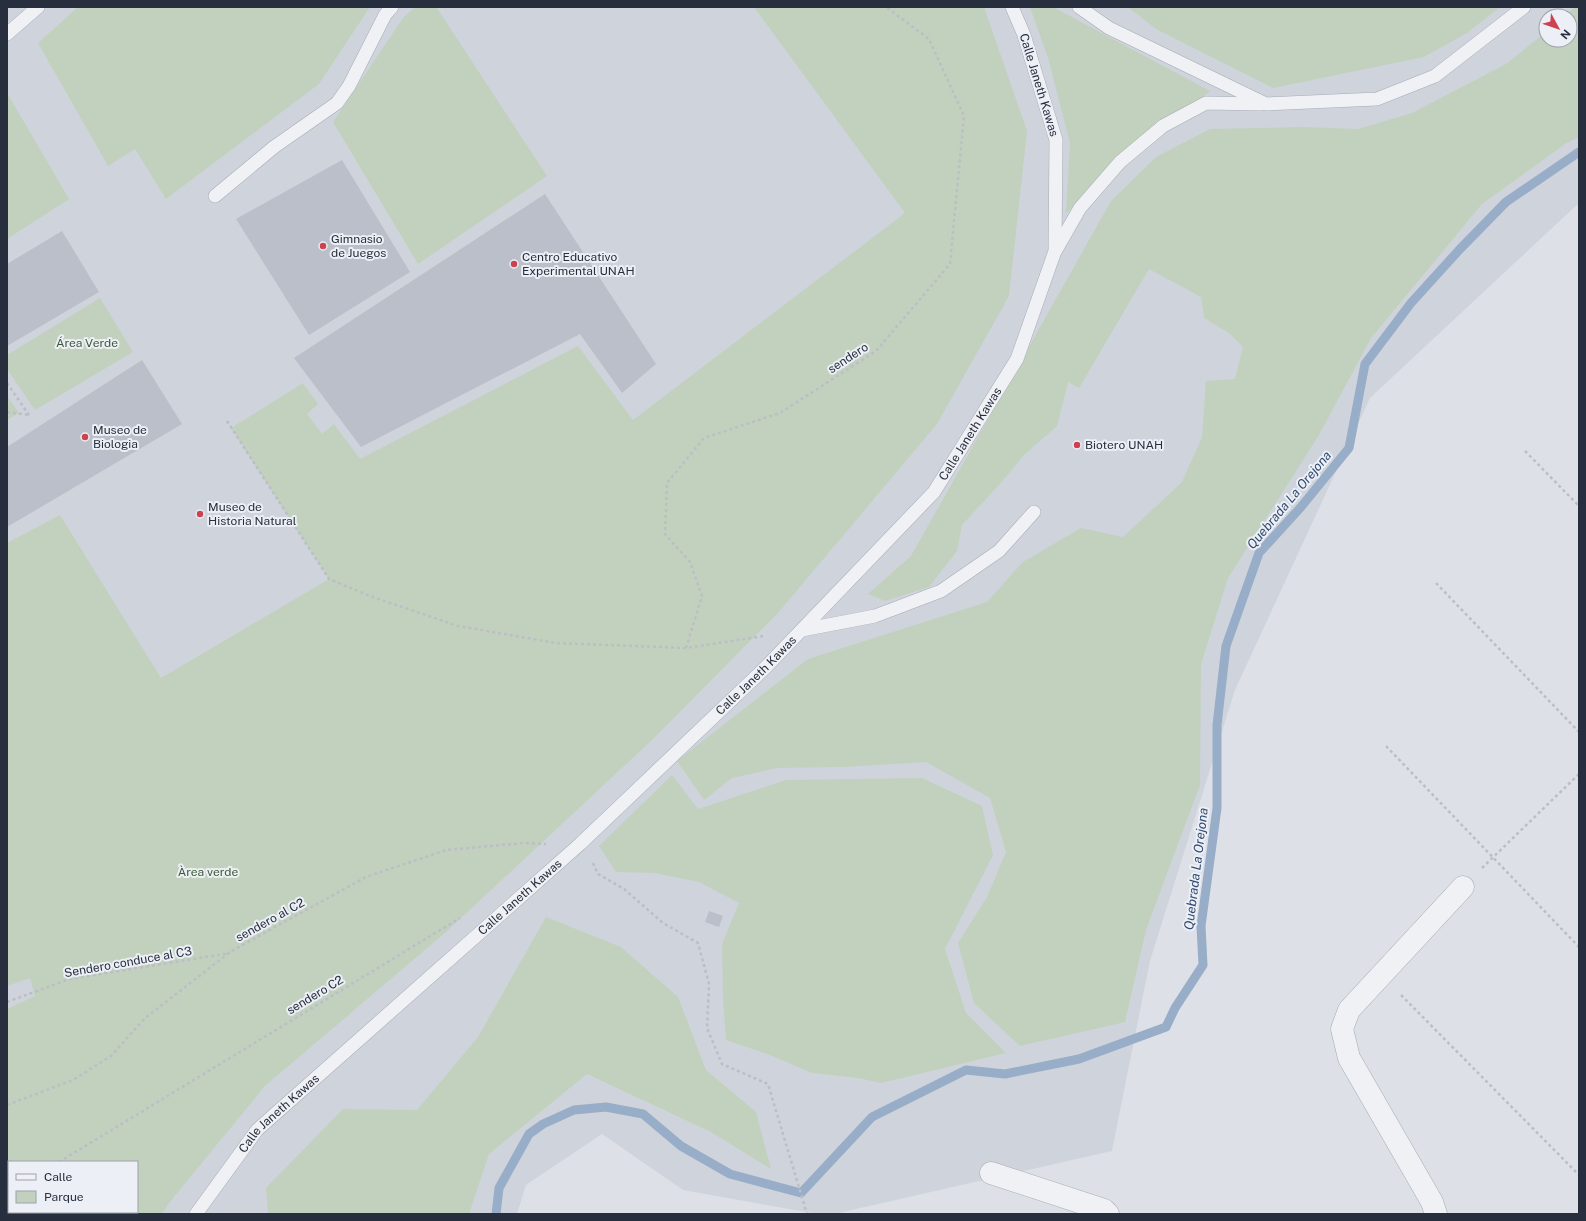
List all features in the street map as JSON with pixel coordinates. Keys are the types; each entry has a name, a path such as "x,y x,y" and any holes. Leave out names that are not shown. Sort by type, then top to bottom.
{"street":[{"path":"1436,1214 1432,1202 1349,1058 1342,1029 1349,1010 1463,887"},
{"path":"991,1173 1104,1210 1108,1214"}],"lane":[{"path":"7,34 38,7"},
{"path":"215,196 274,147 337,103 349,86 385,16 392,7"},
{"name":"Calle Janeth Kawas","path":"196,1214 257,1130 580,844 802,630 934,492 1017,359 1055,251 1056,140 1024,35 1012,7"},
{"path":"1079,7 1109,28 1266,104"},
{"path":"1055,251 1080,208 1120,162 1163,126 1206,103 1266,104 1377,99 1434,76 1524,7"},
{"path":"802,630 875,616 941,591 999,550 1034,512"}],"path":[{"name":"sendero","path":"686,648 702,596 690,562 665,534 667,483 704,438 780,413 876,351 950,264 964,116 929,39 886,7"},
{"path":"7,383 29,415 7,412"},
{"path":"227,421 329,579 370,596 458,626 556,643 686,648 802,630"},
{"path":"1524,451 1579,506"},
{"path":"1436,583 1579,732"},
{"path":"1386,746 1579,947"},
{"path":"1463,887 1579,774"},
{"name":"sendero al C2","path":"7,1105 72,1080 111,1056 144,1019 230,952 366,877 446,850 524,843 580,844"},
{"path":"580,844 589,854 598,874 624,889 663,923 698,943 709,984 707,1028 722,1064 768,1084 807,1214"},
{"name":"sendero C2","path":"61,1161 465,914"},
{"name":"Sendero conduce al C3","path":"7,1002 70,979 230,952"},
{"path":"1381,975 1579,1175"}],"shaded area":[{"path":"7,7 1579,7 1579,203 1370,398 1235,690 1150,961 1112,1151 834,1214 817,1214 683,1190 602,1134 526,1185 517,1214 7,1214"}],"green space":[{"path":"78,7 370,7 319,84 166,199 135,149 108,166 38,43"},
{"path":"415,7 437,8 547,176 418,264 333,122 403,18"},
{"name":"Àrea verde","path":"754,7 984,7 1027,131 1009,296 937,424 778,613 652,740 446,932 265,1086 169,1203 162,1214 7,1214 7,1009 35,996 30,978 7,986 7,543 60,515 161,678 329,579 231,428 303,383 318,404 307,414 322,434 334,424 360,459 578,346 633,420 905,213"},
{"path":"1030,7 1053,7 1210,91 1144,143 1066,213 1070,143 1048,58"},
{"path":"1128,7 1500,7 1467,33 1424,57 1273,88 1156,29"},
{"path":"1579,7 1579,137 1565,144 1482,204 1371,338 1319,435 1228,578 1201,664 1200,785 1146,930 1125,1022 1020,1046 974,1003 958,943 987,897 1006,852 990,798 926,762 845,767 777,768 732,778 704,800 677,761 808,659 987,602 1023,562 1081,528 1123,537 1182,482 1202,437 1206,381 1235,379 1243,347 1229,333 1204,318 1201,297 1149,269 1079,388 1068,382 1057,426 1024,455 962,525 957,551 929,587 885,601 868,594 911,556 1111,201 1156,157 1210,129 1302,127 1358,129 1412,113 1506,64 1538,38 1538,48 1578,48 1578,8 1573,8"},
{"path":"7,93 69,199 7,239"},
{"name":"Área Verde","path":"100,298 133,352 35,410 7,369 7,355"},
{"path":"7,396 19,413 7,420"},
{"path":"672,775 698,809 786,780 922,778 982,806 993,855 945,949 966,1013 1006,1053 881,1083 858,1078 812,1073 770,1055 726,1040 723,999 722,944 739,903 699,882 655,873 616,872 599,846"},
{"path":"546,917 621,947 678,997 706,1070 756,1112 771,1169 711,1132 587,1074 489,1154 469,1214 268,1214 266,1188 343,1109 417,1110 478,1037"}],"building":[{"name":"Gimnasio de Juegos","path":"342,160 410,272 309,335 236,219"},
{"name":"Centro Educativo Experimental UNAH","path":"545,194 656,364 622,393 580,334 361,447 294,358"},
{"path":"62,231 99,292 7,346 7,264"},
{"path":"142,360 182,424 7,527 7,447"},
{"path":"709,911 723,916 719,927 705,922"}],"waterway":[{"name":"Quebrada La Orejona","path":"496,1214 499,1188 529,1134 543,1124 574,1110 606,1107 643,1114 681,1146 730,1174 801,1193 872,1117 966,1070 1005,1074 1079,1059 1166,1027 1175,1008 1203,965 1201,926 1217,808 1217,725 1226,646 1259,553 1301,507 1349,448 1365,364 1411,303 1460,249 1506,202 1579,152"}],"place":[{"name":"Gimnasio de Juegos","path":"323,246"},
{"name":"Centro Educativo Experimental UNAH","path":"514,264"},
{"name":"Museo de Biologia","path":"85,437"},
{"name":"Biotero UNAH","path":"1077,445"},
{"name":"Museo de Historia Natural","path":"200,514"}]}
